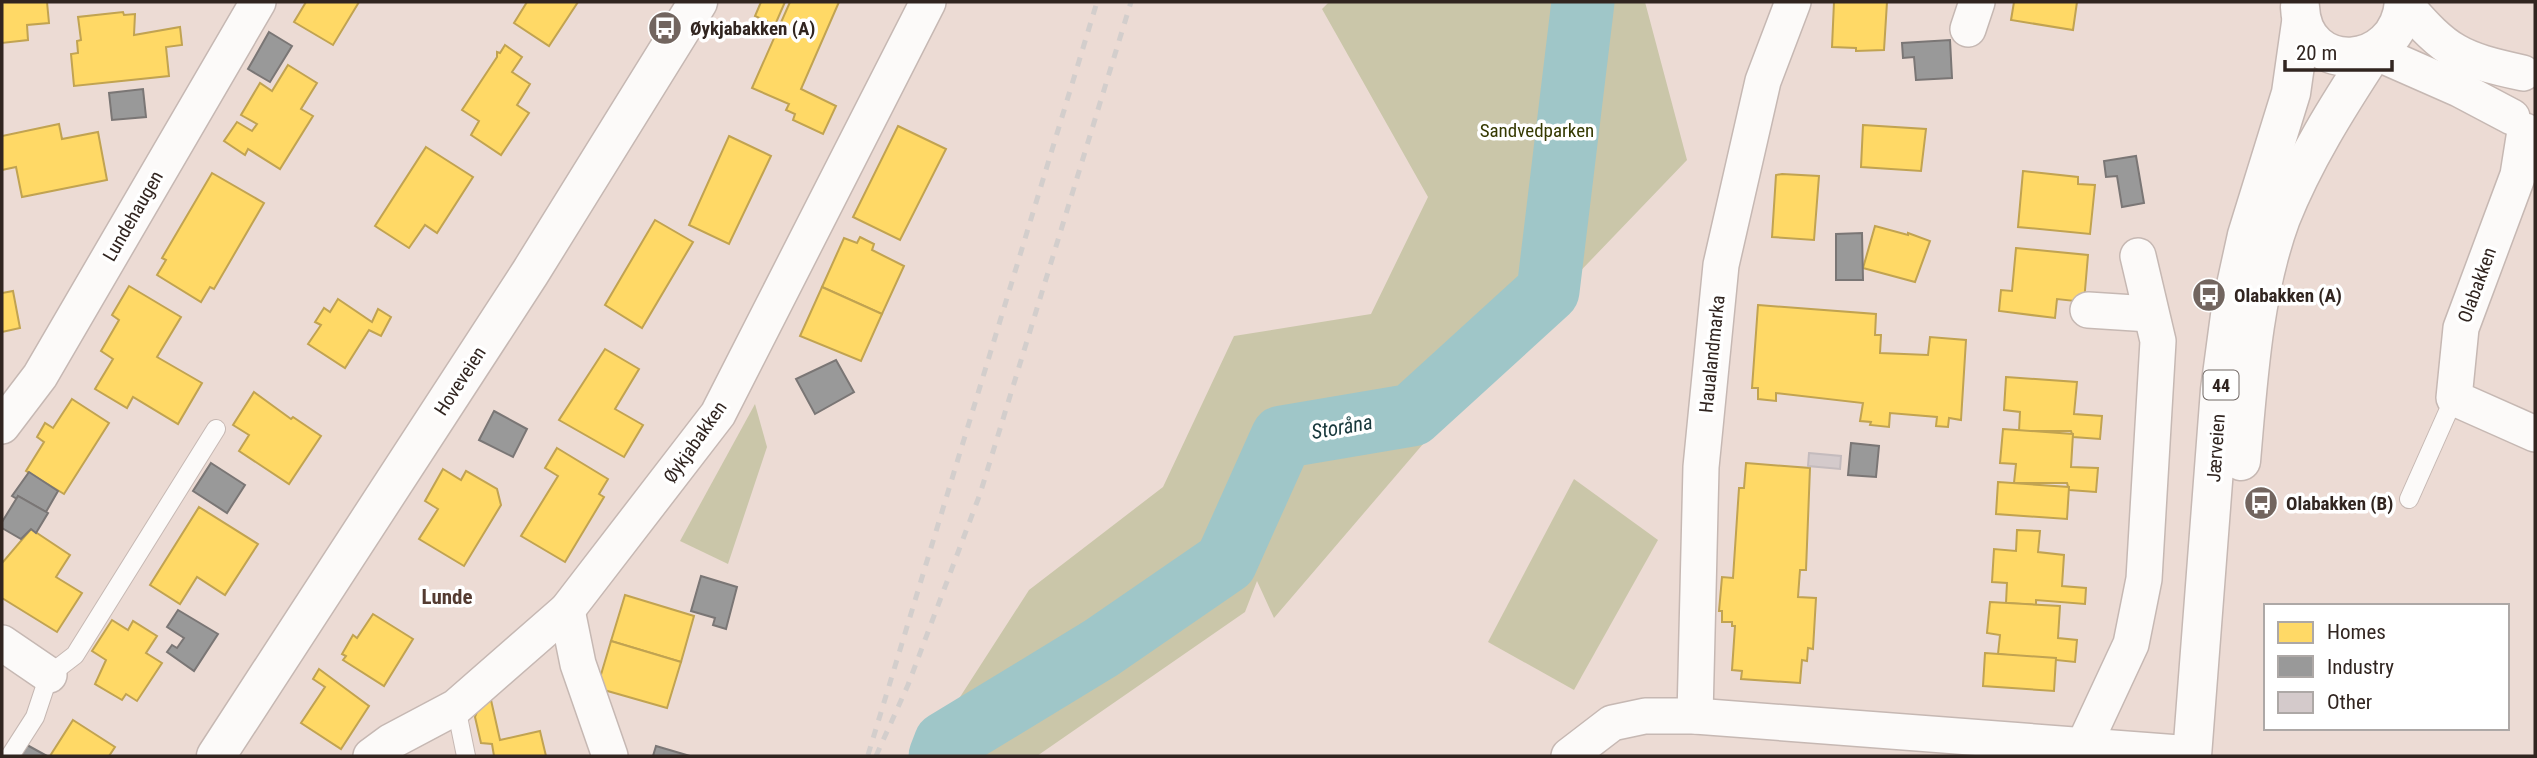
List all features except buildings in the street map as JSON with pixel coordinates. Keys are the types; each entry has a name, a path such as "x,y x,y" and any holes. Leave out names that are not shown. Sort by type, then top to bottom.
{"main road":[{"name":"Hoveveien","path":"216,756 530,273 698,2"},
{"name":"44","path":"2296,11 2313,41 2330,54 2351,58 2373,53 2401,24 2404,2"},
{"name":"Jærveien","path":"2200,755 2220,390 2231,308 2247,235 2291,93 2296,11"},
{"name":"Jærveien","path":"2200,755 2230,566 2247,395 2268,260 2282,218 2308,159 2373,53"}],"street":[{"name":"Lundehaugen","path":"2,426 40,376 258,2"},
{"name":"Øykjabakken","path":"371,756 390,742 456,707 567,610 718,414 928,2"},
{"name":"Haualandmarka","path":"1695,716 1701,467 1721,265 1762,81 1793,2"},
{"path":"2404,2 2436,39 2472,62 2529,70"},
{"path":"2373,53 2459,89 2524,128"},
{"name":"Olabakken","path":"2455,398 2461,328 2518,175 2524,128 2509,93 2529,70"},
{"path":"2084,745 2131,643 2144,579 2158,341 2138,257"},
{"path":"2088,310 2150,314"},
{"path":"2455,398 2535,432"},
{"path":"567,610 578,664 610,756"},
{"path":"2,643 49,675"},
{"path":"1569,756 1612,723 1645,716 1695,716 1958,747 2084,745 2200,755"}],"lane":[{"path":"2409,499 2455,398"},
{"path":"10,756 35,717 49,675 75,655 216,429"},
{"path":"456,707 466,756"}],"green space":[{"name":"Sandvedparken","path":"1329,2 1645,2 1687,160 1495,360 1274,618 1257,581 1245,612 1037,756 922,756 1029,590 1163,487 1234,336 1371,314 1428,197 1322,9"},
{"path":"755,404 767,447 728,564 680,541"},
{"path":"1574,479 1658,540 1574,690 1488,642"}],"waterway":[{"name":"Storåna","path":"940,756 945,743 1101,648 1226,562 1282,437 1412,415 1548,291 1583,2"}],"railway":[{"path":"868,755 1097,2"},
{"path":"876,756 908,685 980,494 1131,2"}],"place":[{"name":"Øykjabakken (A)","path":"665,28"},
{"name":"Olabakken (A)","path":"2209,295"},
{"name":"Olabakken (B)","path":"2261,503"}],"district":[{"name":"Lunde","path":"447,597"}]}
